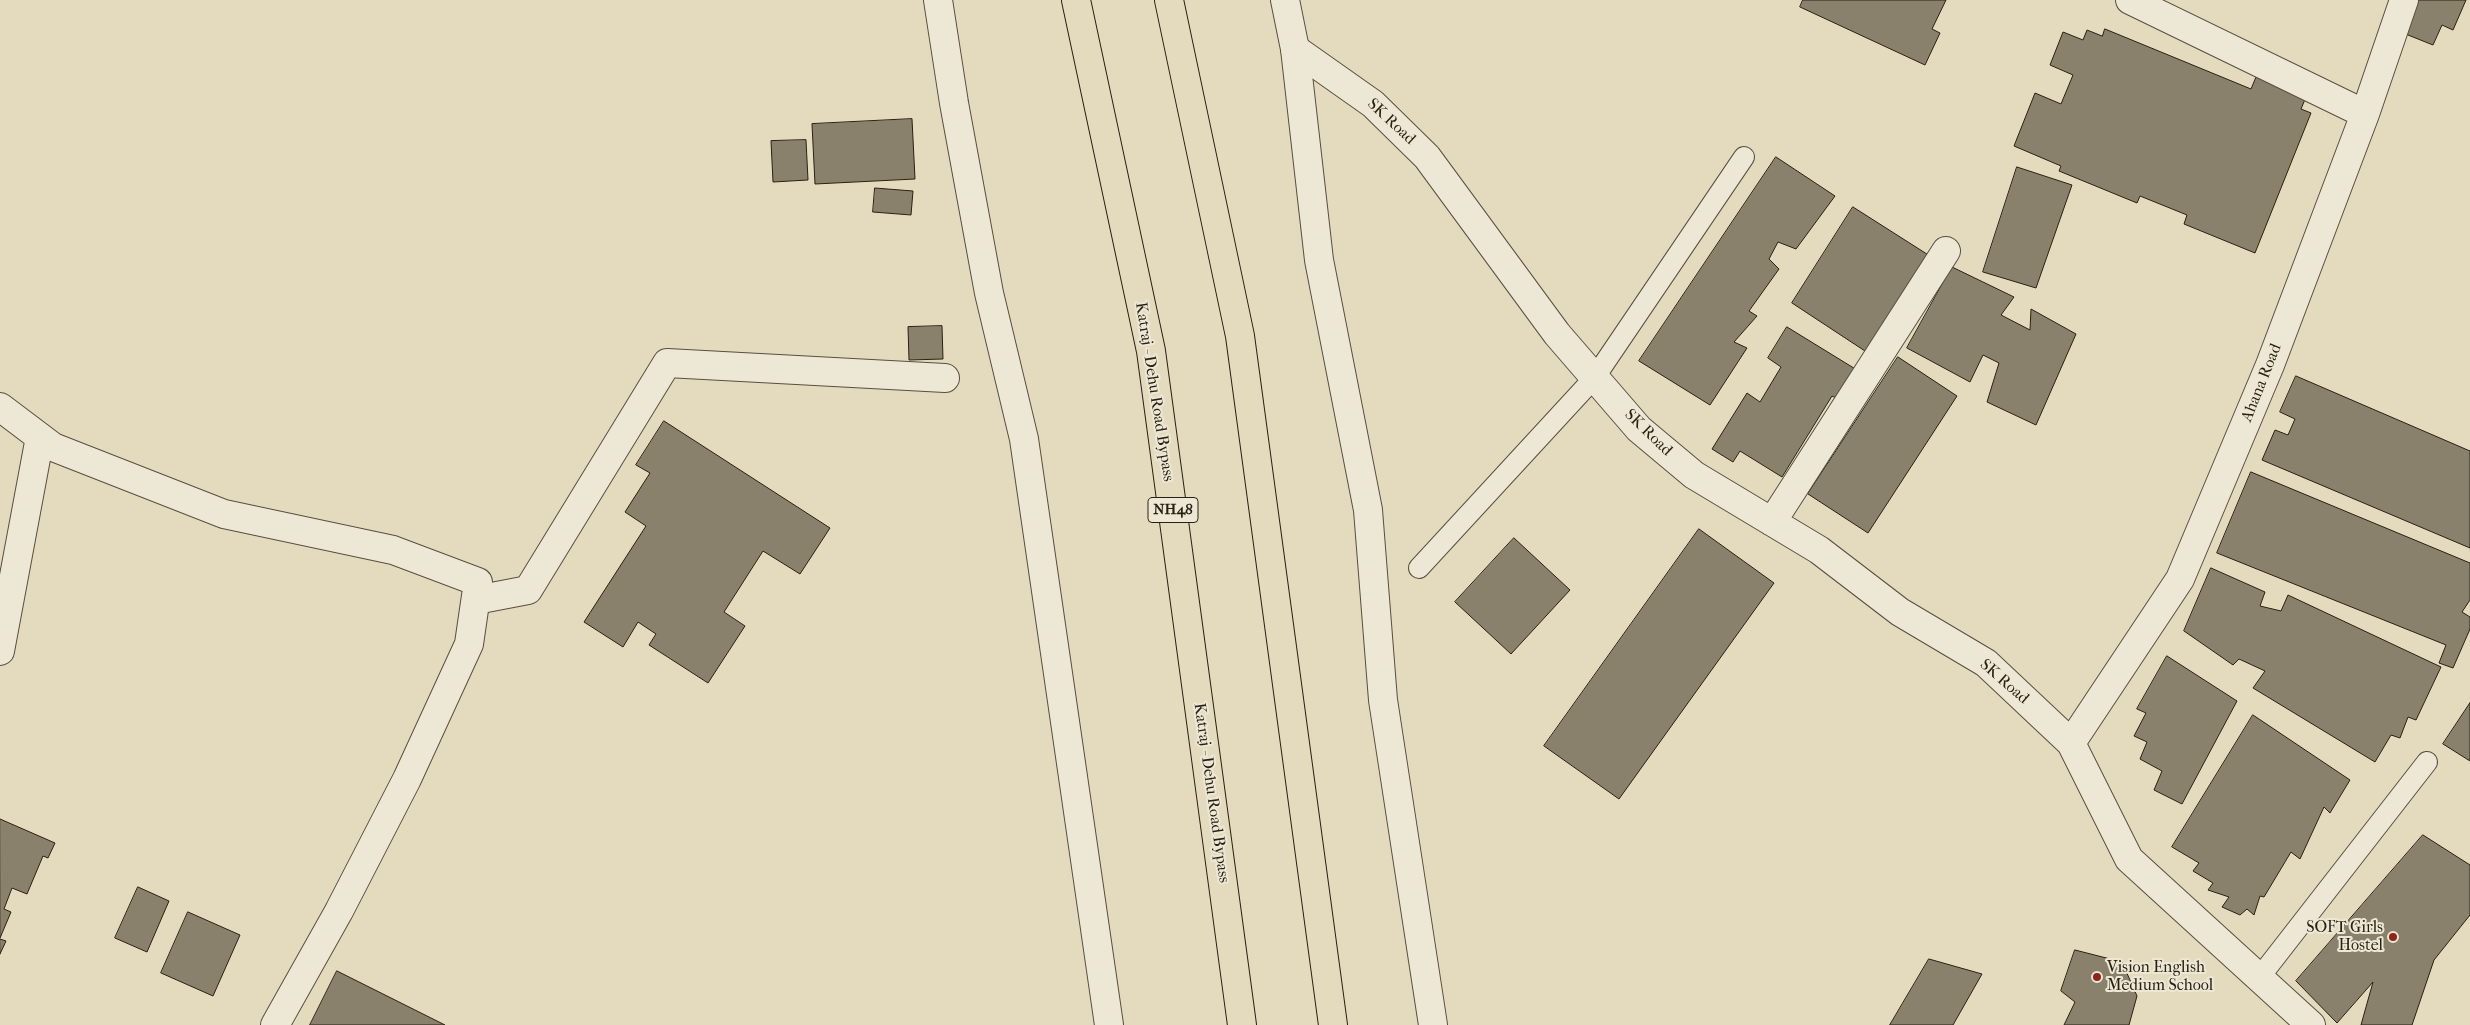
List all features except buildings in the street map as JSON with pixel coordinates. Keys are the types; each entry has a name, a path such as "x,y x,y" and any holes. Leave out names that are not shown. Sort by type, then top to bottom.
{"highway":[{"name":"Katraj - Dehu Road Bypass","path":"1076,0 1151,351 1242,1025"},
{"path":"1169,0 1240,336 1333,1025"}],"street":[{"path":"938,0 954,103 988,284 1024,439 1109,1025"},
{"path":"1285,0 1295,49 1318,260 1368,510 1383,700 1433,1025"},
{"path":"2130,0 2365,114"},
{"name":"Ahana Road","path":"2071,743 2180,579 2270,365 2365,114 2404,0"},
{"name":"SK Road","path":"1295,49 1373,104 1427,156 1557,334 1639,429 1694,475 1819,550 1900,612 1986,663 2071,743"},
{"path":"1772,522 1946,251"},
{"path":"476,600 528,590 667,363 945,378"},
{"path":"0,407 53,447 224,514 393,550 478,582 469,644 407,779 339,911 275,1025"},
{"path":"0,651 40,437"},
{"path":"2071,743 2129,859 2311,1025"}],"lane":[{"path":"1419,568 1595,377 1744,157"},
{"path":"2259,978 2427,762"}],"place":[{"name":"SOFT Girls Hostel","path":"2393,937"},
{"name":"Vision English Medium School","path":"2097,977"}]}
